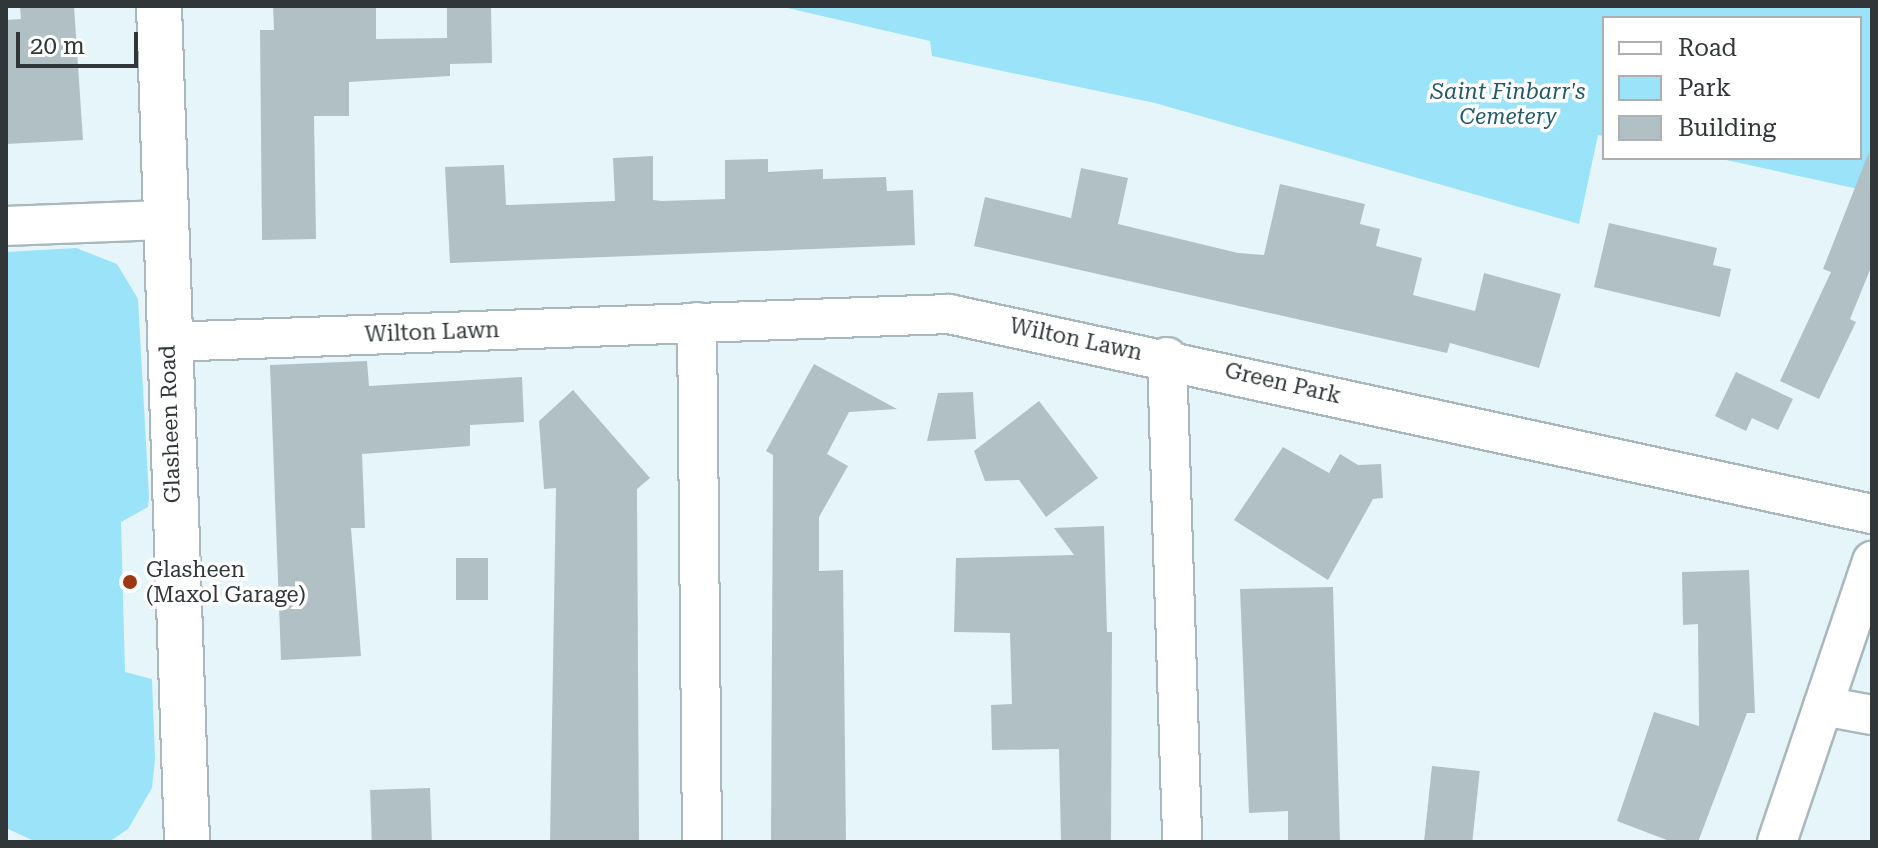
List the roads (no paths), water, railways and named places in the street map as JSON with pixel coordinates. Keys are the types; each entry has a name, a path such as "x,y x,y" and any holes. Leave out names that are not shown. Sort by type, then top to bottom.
{"main road":[{"name":"Glasheen Road","path":"159,6 167,342 187,842"}],"street":[{"path":"6,226 164,220"},
{"name":"Wilton Lawn","path":"167,342 949,314 1167,357"},
{"path":"697,322 702,842"},
{"path":"1167,357 1182,842"},
{"name":"Green Park","path":"1167,357 1872,514"},
{"path":"1777,842 1872,561"},
{"path":"1823,706 1872,715"}],"place":[{"name":"Glasheen (Maxol Garage)","path":"130,582"}],"park label":[{"name":"Saint Finbarr's Cemetery","path":"1508,104"}]}
